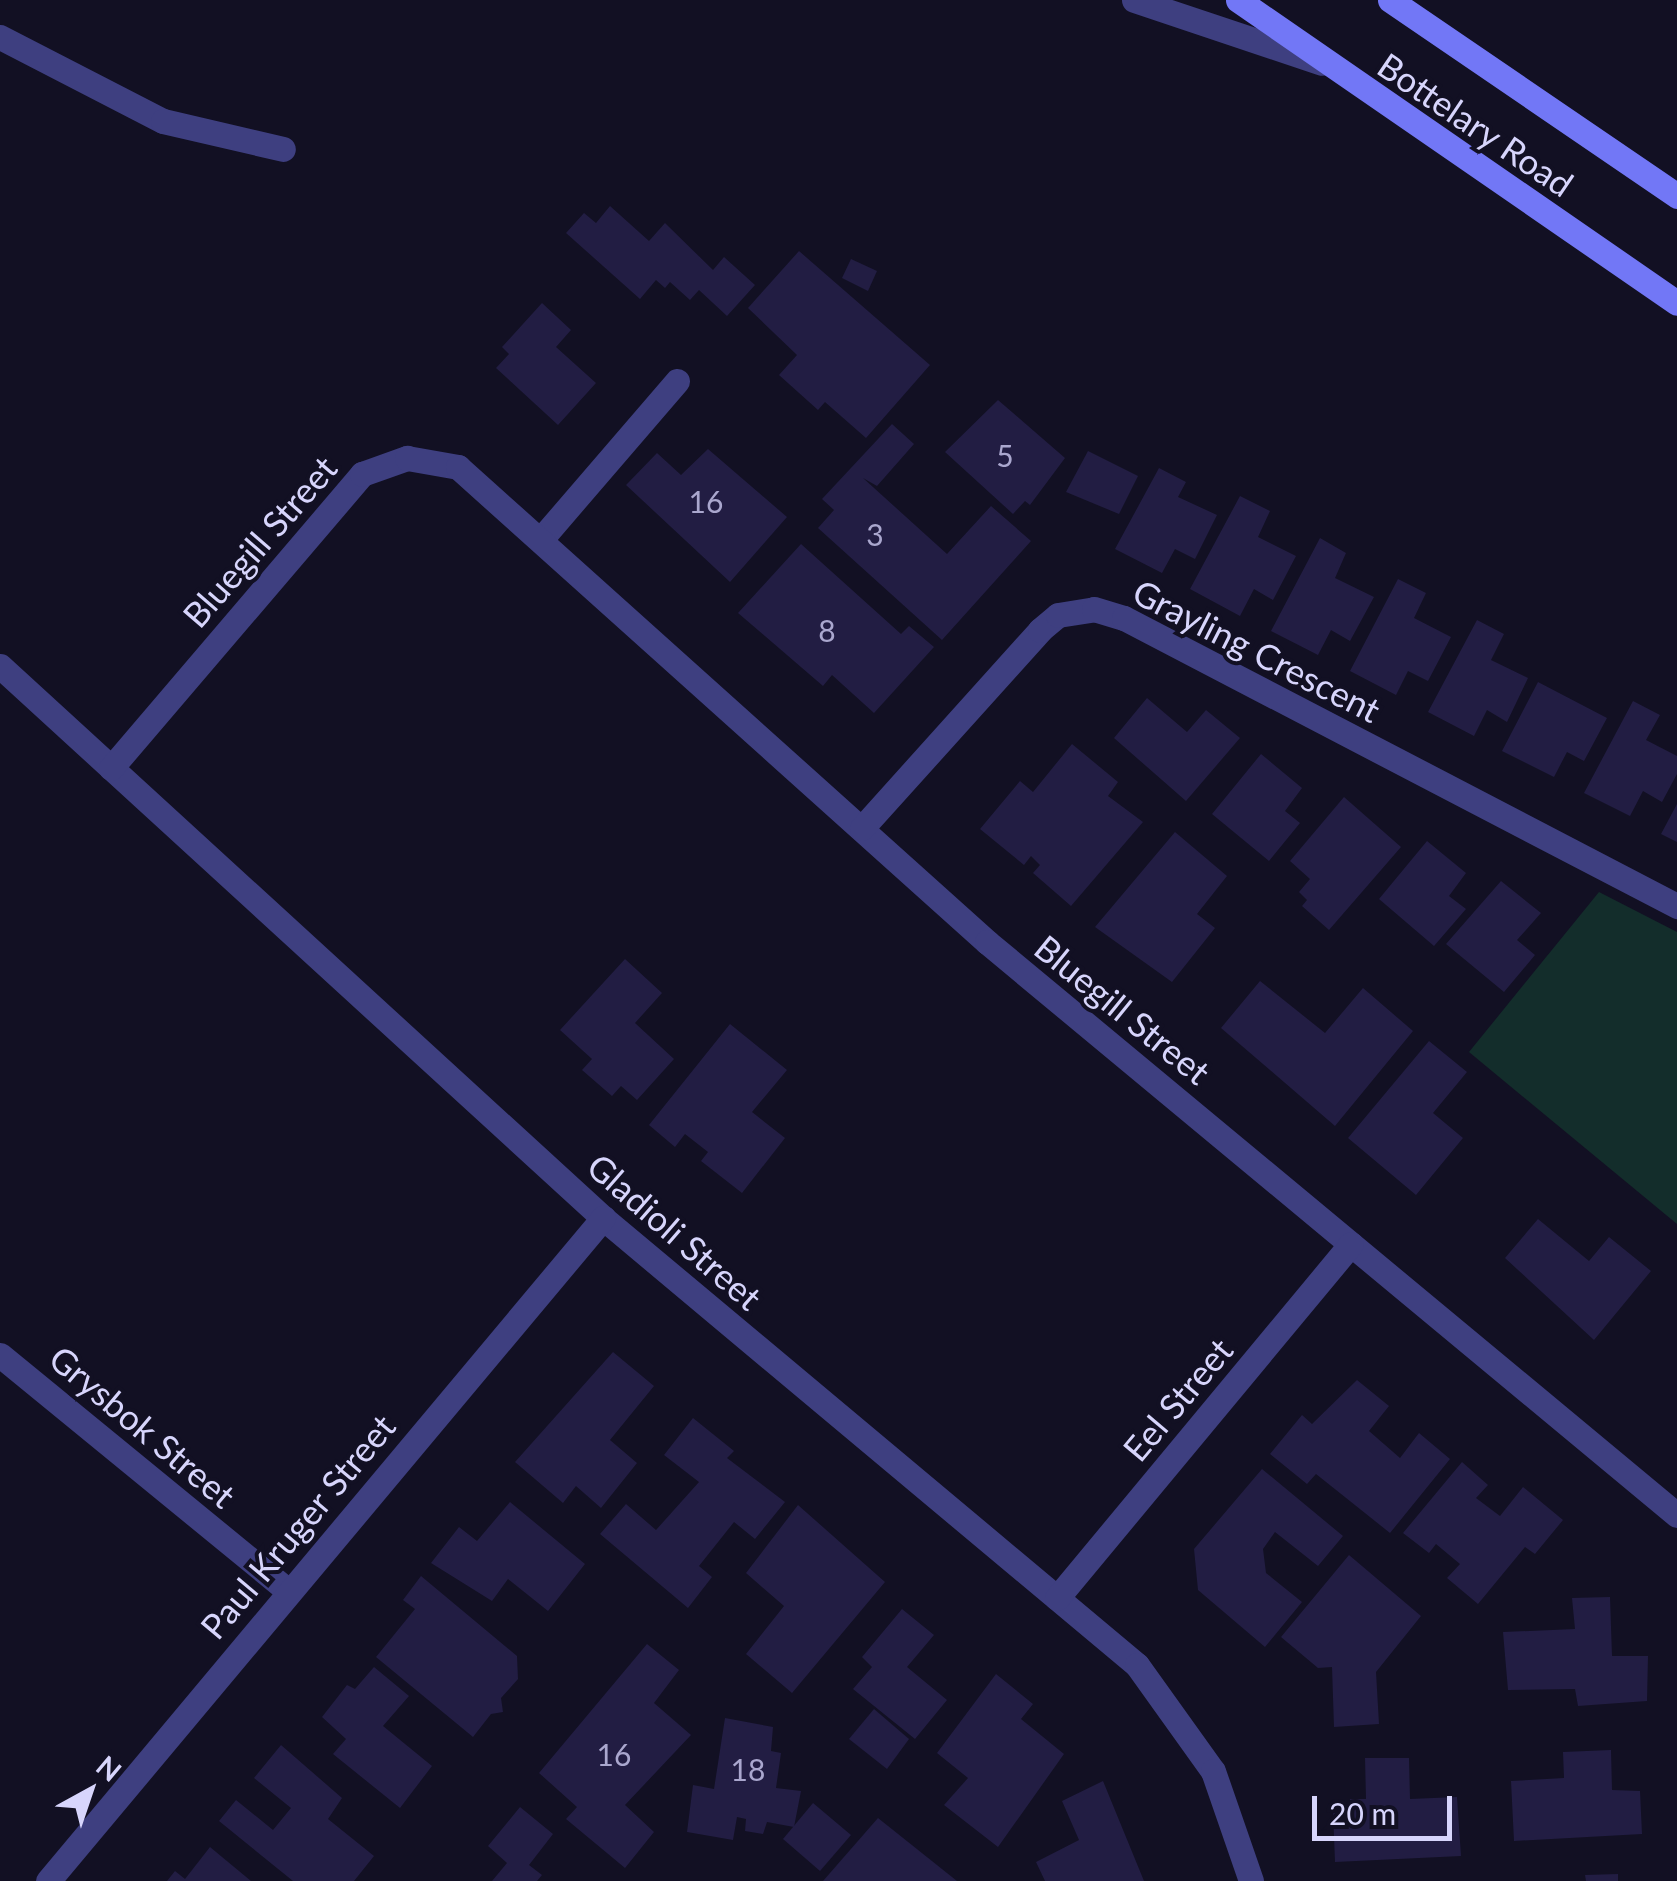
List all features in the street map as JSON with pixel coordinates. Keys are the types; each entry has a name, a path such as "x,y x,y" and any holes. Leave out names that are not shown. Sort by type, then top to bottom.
{"main road":[{"name":"Bottelary Road","path":"1238,0 1326,65 1677,302"},
{"name":"Bottelary Road","path":"1390,0 1677,196"}],"street":[{"path":"1134,0 1326,65"},
{"path":"0,36 163,121 283,149"},
{"path":"542,538 677,381"},
{"name":"Bluegill Street","path":"111,768 337,497 383,462 435,459 458,468 542,538 986,942 1677,1515"},
{"name":"Grayling Crescent","path":"862,828 1040,630 1058,616 1094,610 1124,618 1677,906"},
{"name":"Gladioli Street","path":"0,666 603,1218 1137,1665 1191,1733 1231,1811 1251,1881"},
{"name":"Paul Kruger Street","path":"48,1881 603,1218"},
{"name":"Eel Street","path":"1058,1598 1351,1244"},
{"name":"Grysbok Street","path":"0,1355 288,1590"}],"green space":[{"path":"1599,892 1677,932 1677,1224 1469,1052"}],"building":[{"path":"610,206 649,241 665,223 713,270 724,257 755,285 727,316 699,290 690,300 670,282 665,288 656,280 640,299 566,233 584,213 596,223"},
{"path":"799,251 930,365 866,438 825,402 818,410 779,375 797,355 748,308"},
{"path":"851,259 877,271 868,291 842,278"},
{"path":"542,303 571,330 556,347 596,383 558,425 496,368 509,354 502,347"},
{"path":"998,400 1065,458 1030,505 1025,501 1013,514 945,452"},
{"path":"892,424 914,444 877,486 863,478 947,554 991,506 1031,541 942,640 818,528 834,510 822,499"},
{"path":"708,449 787,517 730,582 626,485 657,453 681,475"},
{"path":"1088,451 1138,476 1119,514 1066,492"},
{"path":"1159,468 1186,482 1178,497 1217,515 1195,559 1175,549 1162,573 1115,549"},
{"path":"1240,496 1270,511 1258,537 1296,556 1273,600 1254,589 1240,616 1190,589"},
{"path":"1320,538 1346,553 1335,578 1374,597 1350,641 1331,630 1318,655 1271,631"},
{"path":"801,544 901,634 909,626 934,647 874,713 832,675 823,686 738,613"},
{"path":"1398,579 1426,593 1414,618 1451,637 1428,681 1408,671 1396,695 1350,671"},
{"path":"1477,620 1504,634 1491,660 1528,678 1507,722 1487,710 1474,736 1428,712"},
{"path":"1538,682 1607,718 1584,761 1567,752 1554,777 1502,751"},
{"path":"1147,698 1187,732 1206,710 1240,738 1186,801 1114,738"},
{"path":"1633,701 1660,715 1646,740 1677,756 1677,774 1662,802 1643,791 1630,816 1584,793"},
{"path":"1072,744 1118,782 1108,796 1143,822 1071,906 1033,873 1040,865 1031,856 1024,865 980,829 1020,781 1033,792"},
{"path":"1261,754 1302,788 1285,811 1300,823 1269,861 1212,814"},
{"path":"1344,797 1401,847 1329,930 1302,906 1307,900 1299,892 1310,879 1290,861"},
{"path":"1677,804 1677,842 1661,834"},
{"path":"1175,832 1227,876 1197,914 1215,928 1172,982 1095,927"},
{"path":"1427,841 1466,873 1449,896 1466,909 1434,946 1379,899"},
{"path":"1501,881 1541,913 1517,940 1535,955 1504,992 1446,944"},
{"path":"625,959 662,993 635,1023 674,1059 637,1100 621,1086 612,1096 582,1070 592,1059 560,1030"},
{"path":"1260,981 1325,1033 1363,988 1413,1031 1335,1126 1221,1028"},
{"path":"730,1024 787,1070 752,1112 785,1138 742,1193 701,1161 708,1152 685,1134 675,1147 649,1125"},
{"path":"1429,1041 1467,1072 1433,1113 1463,1138 1416,1195 1348,1138"},
{"path":"1538,1219 1589,1261 1609,1237 1651,1271 1594,1340 1505,1258"},
{"path":"613,1352 654,1386 610,1440 637,1463 601,1508 576,1486 563,1503 515,1462"},
{"path":"1357,1380 1389,1406 1369,1431 1400,1458 1419,1433 1450,1459 1390,1533 1316,1474 1307,1484 1270,1454 1302,1415 1312,1424"},
{"path":"693,1418 734,1451 727,1458 785,1502 755,1539 734,1522 699,1566 712,1577 688,1608 600,1534 626,1504 656,1530 699,1482 664,1455"},
{"path":"1462,1462 1488,1485 1476,1498 1500,1516 1523,1487 1563,1520 1535,1554 1525,1547 1478,1604 1447,1578 1460,1564 1436,1544 1429,1553 1403,1533"},
{"path":"1262,1469 1343,1536 1318,1566 1275,1532 1263,1549 1266,1573 1302,1602 1265,1647 1198,1590 1194,1549"},
{"path":"510,1502 585,1564 548,1611 508,1579 492,1601 431,1563 459,1527 477,1541"},
{"path":"798,1505 885,1582 792,1693 746,1654 784,1606 746,1573"},
{"path":"1349,1555 1421,1616 1376,1672 1379,1724 1334,1727 1332,1667 1318,1668 1281,1637"},
{"path":"421,1576 517,1656 518,1679 501,1698 503,1712 491,1714 473,1737 376,1657 415,1609 403,1600"},
{"path":"1610,1597 1612,1656 1648,1656 1647,1701 1578,1706 1575,1689 1508,1690 1503,1632 1575,1629 1572,1598"},
{"path":"902,1609 934,1635 907,1667 947,1700 915,1739 853,1689 872,1667 862,1657"},
{"path":"647,1644 679,1670 654,1703 691,1735 625,1805 654,1832 625,1868 566,1819 577,1807 539,1773"},
{"path":"374,1667 409,1696 383,1726 432,1766 400,1808 333,1754 346,1739 322,1717 347,1685 355,1689"},
{"path":"996,1674 1033,1704 1021,1719 1064,1754 998,1847 944,1805 968,1778 937,1753"},
{"path":"874,1709 909,1739 887,1769 849,1739"},
{"path":"725,1718 773,1727 771,1751 781,1753 776,1788 801,1791 794,1827 767,1822 763,1834 745,1831 746,1819 737,1817 733,1840 687,1832 693,1785 714,1789"},
{"path":"281,1745 342,1798 328,1819 374,1856 354,1881 293,1881 219,1821 236,1800 273,1830 291,1808 254,1778"},
{"path":"1611,1750 1612,1790 1640,1791 1642,1834 1514,1841 1511,1781 1564,1778 1563,1752"},
{"path":"1365,1758 1409,1758 1410,1799 1457,1797 1461,1856 1335,1862 1333,1811 1350,1811 1350,1799 1366,1799"},
{"path":"1103,1781 1144,1881 1045,1881 1036,1862 1079,1840 1062,1801"},
{"path":"813,1803 851,1835 820,1871 783,1839"},
{"path":"520,1807 553,1834 529,1865 542,1875 537,1881 492,1881 507,1863 488,1846"},
{"path":"878,1818 957,1881 823,1881"},
{"path":"210,1847 251,1881 167,1881 175,1871 185,1879"},
{"path":"1618,1874 1618,1881 1586,1881 1585,1875"}]}
